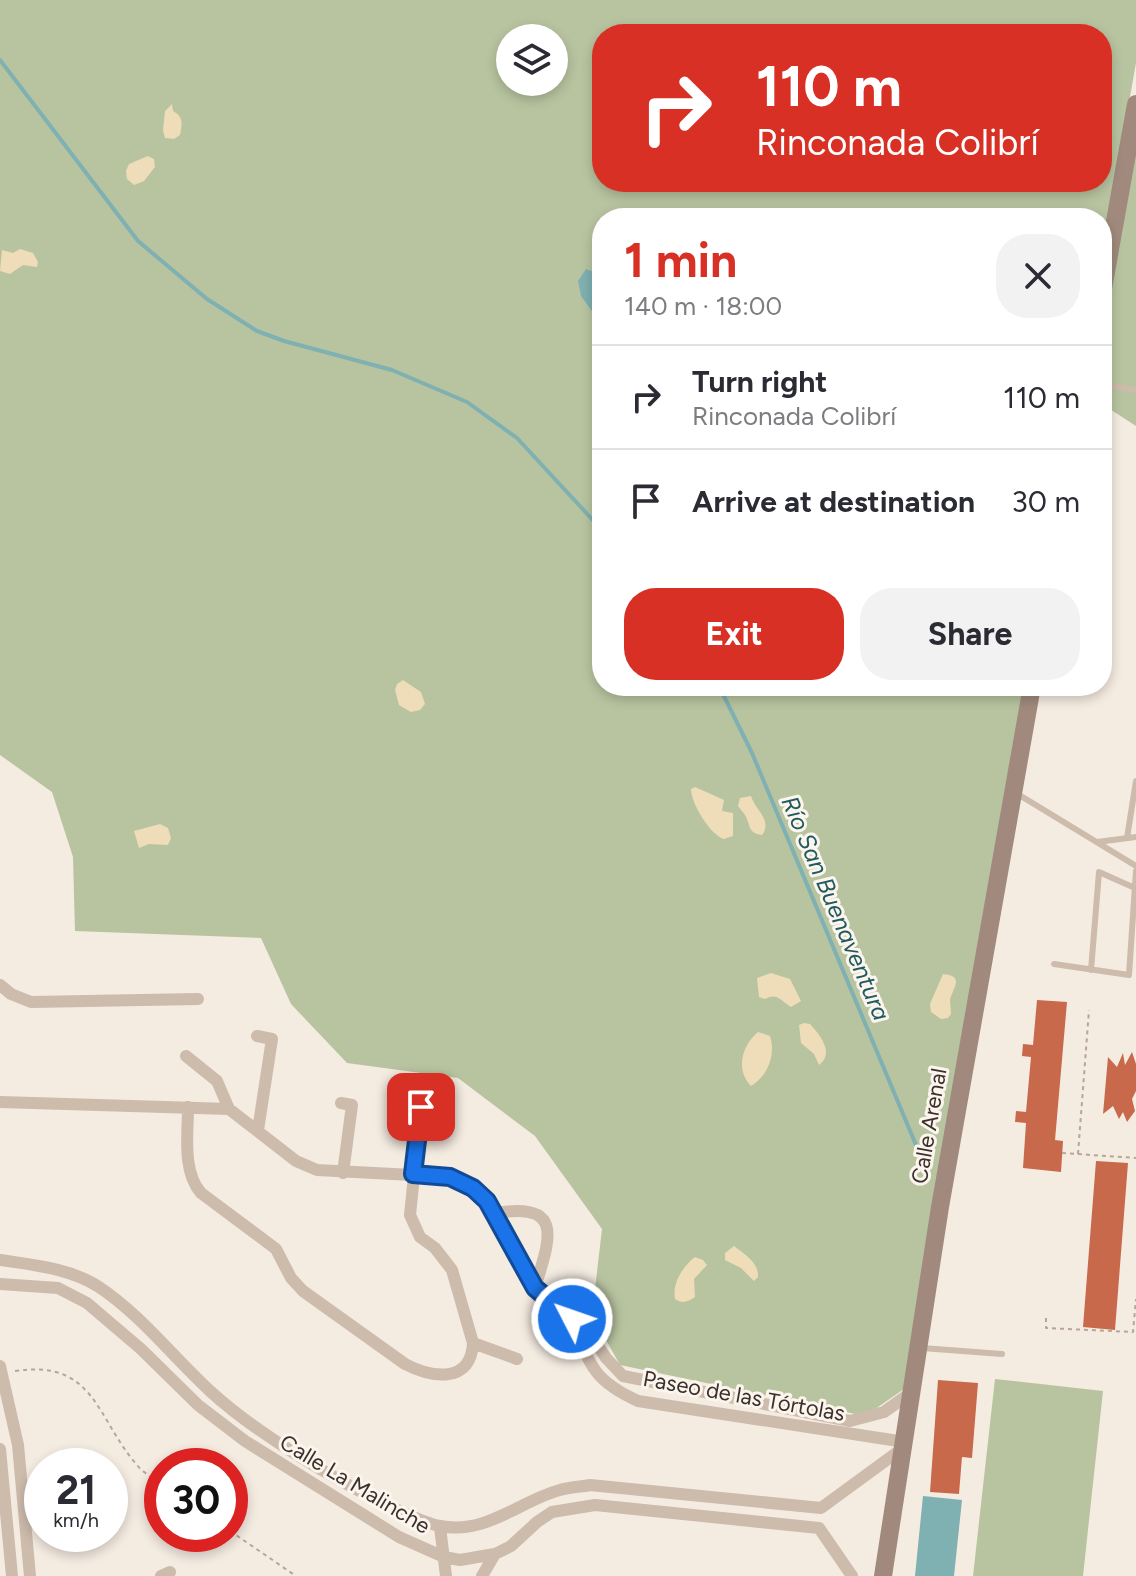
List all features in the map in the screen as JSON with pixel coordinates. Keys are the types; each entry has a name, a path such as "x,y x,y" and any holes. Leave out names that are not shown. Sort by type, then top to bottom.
{"street":[{"path":"1112,238 1136,104"},
{"name":"Calle Arenal","path":"883,1576 942,1191 1030,696"},
{"path":"0,985 11,994 31,1002 198,999"},
{"path":"257,1036 272,1039 258,1130"},
{"path":"0,1102 229,1109 217,1081 186,1056"},
{"path":"341,1103 352,1105 343,1173"},
{"path":"188,1107 190,1172 193,1184 201,1193 276,1249 291,1278 303,1291 405,1364 422,1373 454,1373 467,1366 473,1343 452,1270 414,1227 410,1215 421,1107 413,1106"},
{"name":"Paseo de las Tórtolas","path":"229,1109 296,1161 317,1170 450,1177 473,1188 496,1213 535,1288 591,1335 623,1376 850,1421 884,1412 912,1392"},
{"path":"496,1213 529,1211 540,1215 545,1221 549,1234 547,1248 535,1288"},
{"name":"Calle La Malinche","path":"0,1260 60,1269 98,1286 212,1392 261,1430 340,1481 408,1515 440,1527 476,1525 505,1516 561,1489 590,1485 821,1508"},
{"name":"Calle La Malinche","path":"0,1284 58,1288 87,1303 141,1349 198,1405 245,1441 387,1530 444,1557 460,1560 495,1554 511,1546 552,1512 595,1505 819,1528"},
{"name":"Paseo de las Tórtolas","path":"572,1319 593,1369 610,1389 638,1401 904,1445"},
{"path":"473,1343 517,1359"},
{"path":"1,1370 18,1445 30,1576"},
{"path":"852,1576 814,1518 821,1508 904,1445"},
{"path":"0,1449 12,1576"},
{"path":"778,1525 785,1516 780,1504"},
{"path":"440,1527 446,1576"},
{"path":"482,1576 495,1554"}],"lane":[{"path":"1112,386 1136,390"},
{"path":"1127,838 1136,781"},
{"path":"1013,792 1136,868 1129,975 1054,964"},
{"path":"1097,842 1136,837"},
{"path":"1091,970 1099,872 1135,888"},
{"path":"919,1347 1002,1354"}],"path":[{"path":"1078,1154 1089,1010"},
{"path":"1062,1153 1136,1158"},
{"path":"1046,1318 1046,1328 1133,1332 1136,1299"},
{"path":"1,1370 57,1370 86,1388 144,1470"},
{"path":"248,1543 296,1576"}],"green space":[{"path":"0,0 1136,0 1136,63 1110,208 592,208 592,696 1023,696 904,1389 865,1416 620,1365 592,1315 602,1229 535,1136 458,1078 347,1063 291,1004 261,938 75,931 73,857 52,792 0,755"},
{"path":"1136,122 1136,426 1112,410 1112,248"},
{"path":"995,1379 1103,1391 1083,1576 973,1576"}],"sand":[{"path":"172,104 182,124 180,135 174,139 165,138 163,130 165,111"},
{"path":"148,156 154,159 155,167 144,181 134,185 127,179 129,164"},
{"path":"20,249 33,253 37,267 23,265 10,274 0,271 2,250 13,253"},
{"path":"403,680 421,692 425,704 420,710 411,712 399,705 395,690"},
{"path":"695,787 724,800 722,811 733,813 733,836 724,839 707,825 692,795 691,789"},
{"path":"751,796 764,820 762,835 752,830 738,806 740,798"},
{"path":"160,824 168,828 171,838 168,845 149,844 139,848 134,831"},
{"path":"771,973 790,979 801,1001 791,1007 776,997 759,997 757,978"},
{"path":"943,974 954,977 956,983 950,1000 951,1014 941,1019 931,1012 930,1004"},
{"path":"810,1024 824,1044 826,1055 819,1065 814,1054 801,1043 799,1025"},
{"path":"758,1032 770,1036 771,1057 766,1071 751,1086 743,1073 742,1058 752,1037"},
{"path":"734,1246 756,1267 758,1277 754,1281 741,1268 725,1260 725,1253"},
{"path":"695,1257 707,1265 694,1279 695,1297 680,1302 675,1299 677,1281"}],"water":[{"path":"586,269 592,271 592,311 581,296 578,281"},
{"path":"923,1496 962,1500 954,1576 915,1576"}],"building":[{"path":"1037,1000 1067,1002 1055,1140 1063,1141 1061,1172 1023,1168 1026,1123 1015,1122 1016,1111 1026,1112 1031,1057 1022,1056 1023,1044 1033,1045"},
{"path":"1132,1052 1136,1064 1136,1091 1132,1099 1135,1111 1127,1122 1123,1112 1119,1119 1113,1106 1103,1114 1108,1057 1117,1067 1123,1053 1125,1065"},
{"path":"1096,1161 1128,1163 1115,1330 1083,1327"},
{"path":"938,1380 978,1383 972,1458 962,1457 959,1494 930,1492"}],"waterway":[{"name":"Río San Buenaventura","path":"0,60 138,241 207,299 257,331 392,370 467,402 517,438 592,519"},
{"name":"Río San Buenaventura","path":"724,696 752,753 916,1145"}],"route":[{"path":"421,1107 413,1174 450,1177 473,1188 496,1213 535,1288 572,1319"}]}
